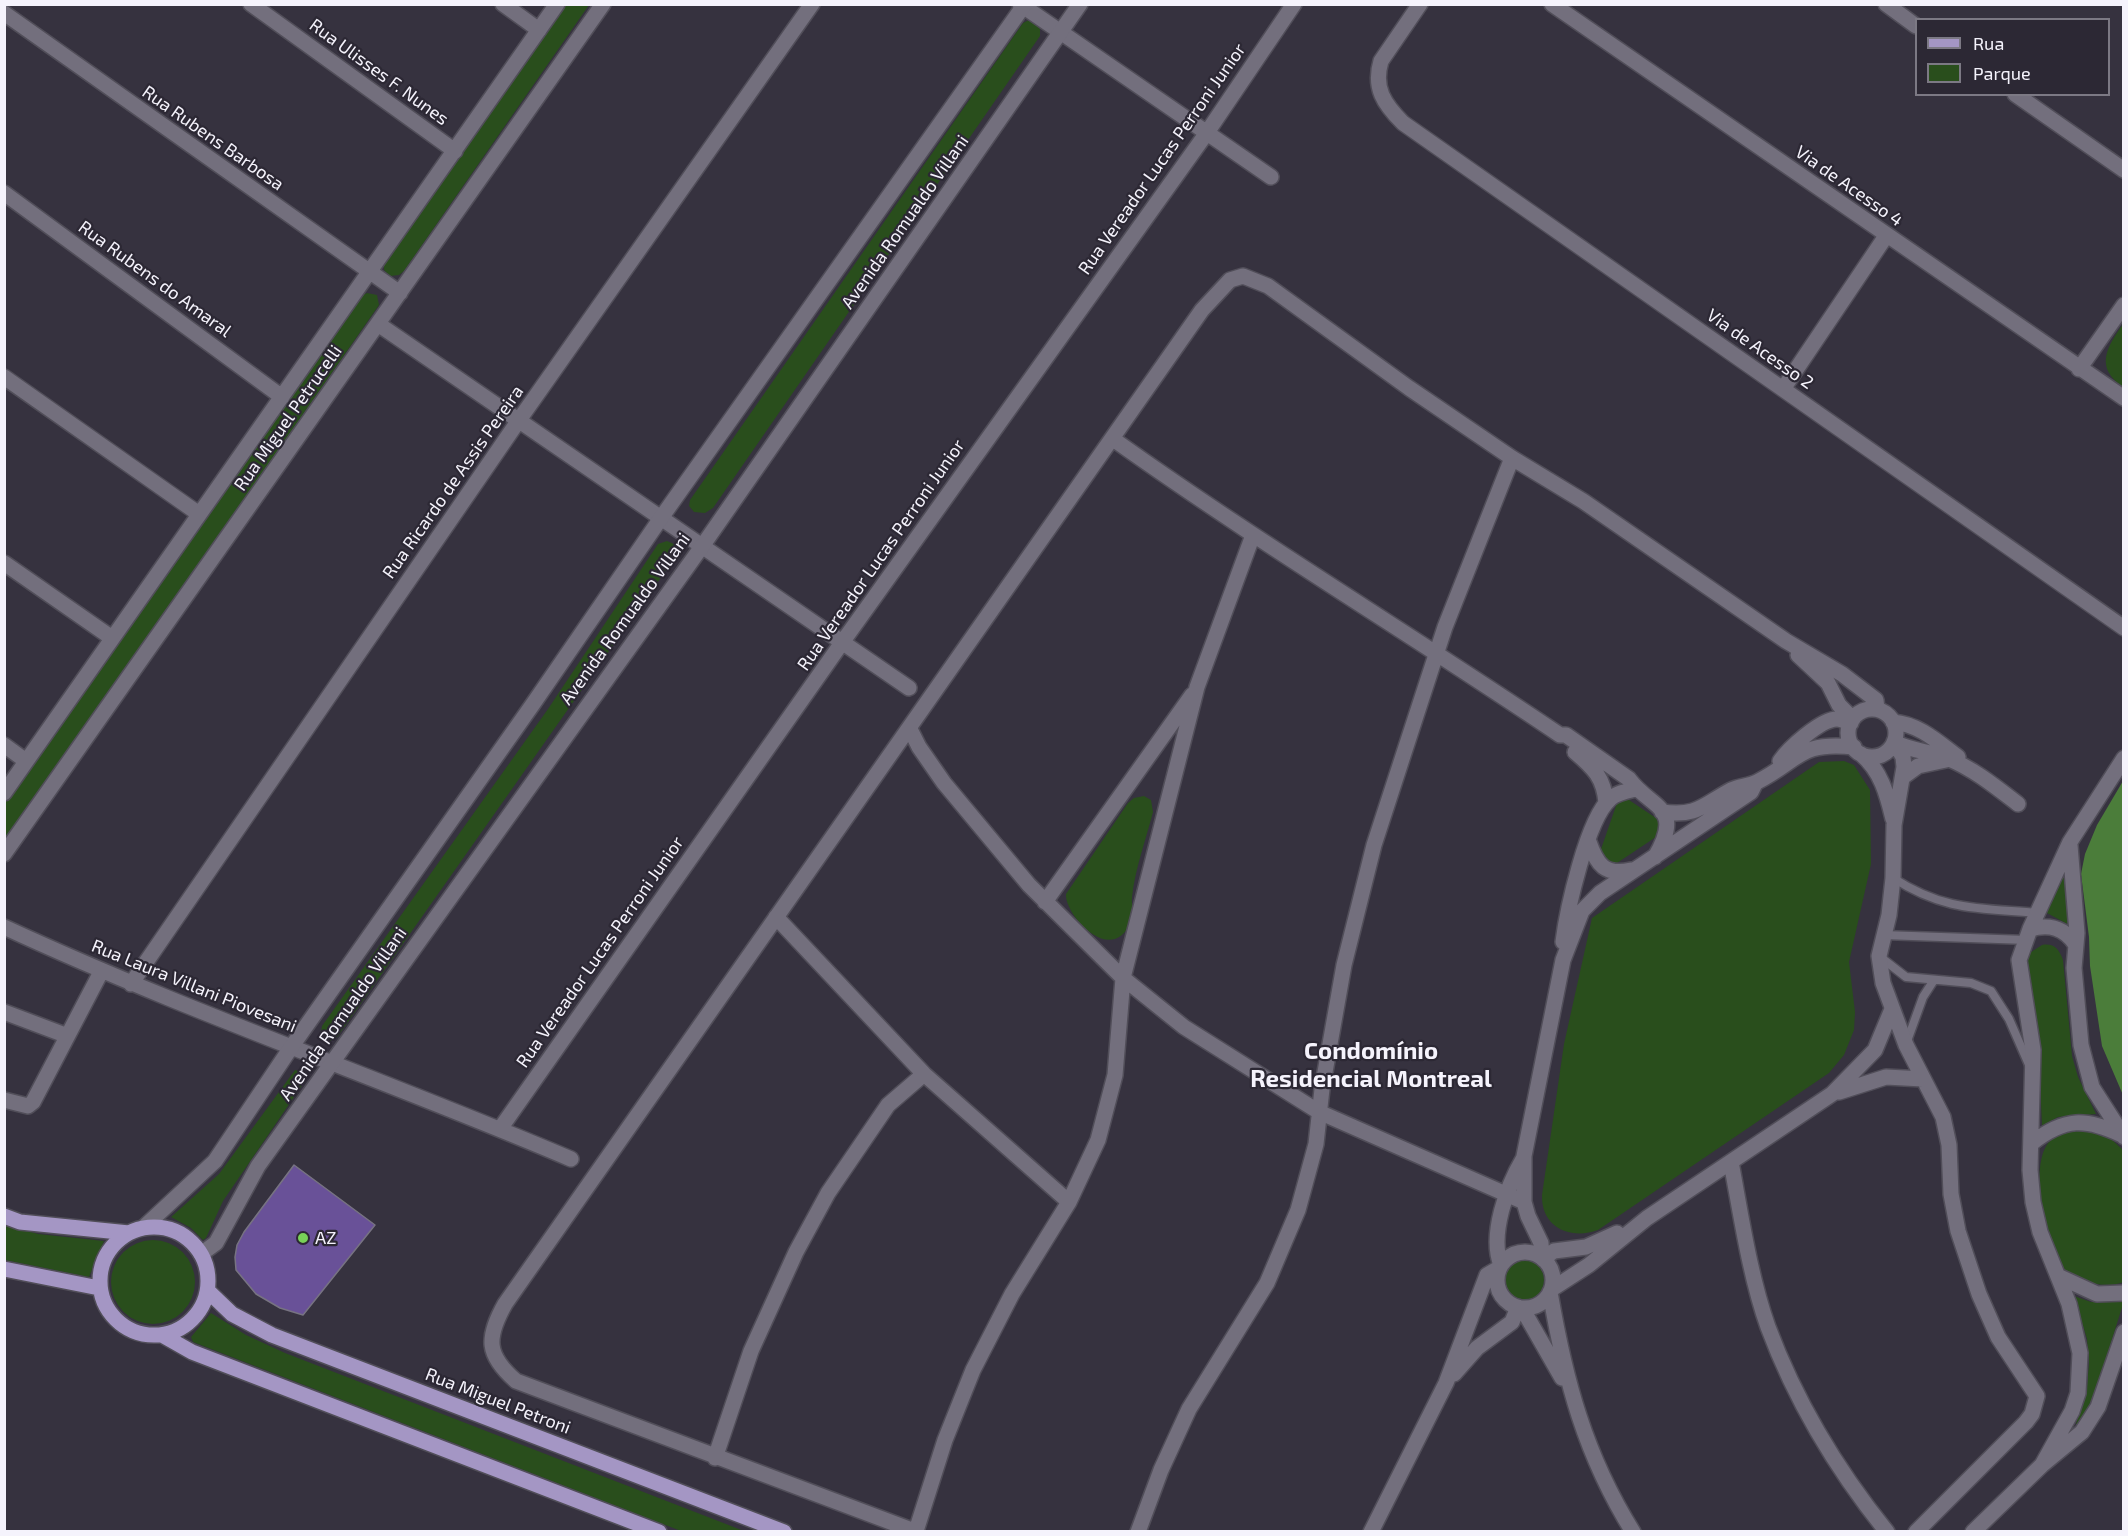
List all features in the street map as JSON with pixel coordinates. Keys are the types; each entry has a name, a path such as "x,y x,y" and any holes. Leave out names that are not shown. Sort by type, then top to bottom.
{"main road":[{"path":"4,1216 20,1222 136,1230 165,1228 187,1238 201,1254 208,1276 208,1291 200,1310 182,1327 162,1335"},
{"path":"136,1230 107,1254 100,1274 99,1288 105,1306 120,1324 138,1333 162,1335 192,1352 659,1532"},
{"path":"4,1269 99,1288"},
{"name":"Rua Miguel Petroni","path":"208,1291 232,1314 272,1335 784,1532"}],"street":[{"name":"Rua Ulisses F. Nunes","path":"251,4 455,151"},
{"path":"503,4 538,30"},
{"name":"Rua Miguel Petrucelli","path":"4,793 557,4"},
{"name":"Rua Miguel Petrucelli","path":"4,854 603,4"},
{"name":"Rua Ricardo de Assis Pereira","path":"131,984 519,420 813,4"},
{"name":"Avenida Romualdo Villani","path":"201,1254 216,1243 258,1166 703,545 1080,4"},
{"name":"Rua Vereador Lucas Perroni Junior","path":"500,1129 841,644 1206,134 1294,4"},
{"name":"Via de Acesso 2","path":"1420,4 1381,61 1378,82 1381,95 1386,106 1403,123 2124,628"},
{"name":"Via de Acesso 4","path":"1552,4 2124,398"},
{"path":"1886,4 1915,25"},
{"path":"1023,5 1060,34 1270,177"},
{"name":"Avenida Romualdo Villani","path":"136,1230 215,1161 292,1046 1023,5"},
{"name":"Rua Rubens Barbosa","path":"4,14 400,293"},
{"path":"2018,96 2124,170"},
{"name":"Rua Rubens do Amaral","path":"4,193 282,397"},
{"path":"1783,388 1886,236"},
{"path":"1253,535 1197,687 1123,978 1119,1042 1108,1110 1082,1178 1012,1294 973,1370 945,1440 917,1531 715,1458 516,1381 501,1368 492,1353 492,1338 496,1320 505,1304 1202,310 1230,280 1243,276 1268,286 1409,388 1512,458 1583,501 1786,641 1859,687 1876,700 1876,709"},
{"path":"2079,369 2124,305"},
{"path":"378,324 703,545 841,644 909,688"},
{"path":"4,377 199,514"},
{"path":"1113,439 1253,535 1437,652 1560,735 1599,774 1605,789 1605,803 1589,842 1567,919 1563,960 1524,1156 1524,1202 1541,1243 1542,1258"},
{"path":"1138,1532 1161,1470 1189,1409 1246,1318 1285,1245 1298,1210 1316,1144 1319,1112 1344,965 1374,845 1437,652 1512,458"},
{"path":"4,563 112,638"},
{"path":"1786,641 1828,683 1839,705 1852,721"},
{"path":"1045,902 1197,687"},
{"path":"1662,812 1692,813 1737,788 1755,784 1817,746 1857,750 1868,756 1884,754 1894,742 1896,728 1889,716 1876,709 1863,711 1852,721 1849,736 1857,750 1877,771 1887,792 1894,825"},
{"path":"1779,768 1779,762 1787,750 1817,728 1836,719 1852,721"},
{"path":"1893,722 1907,723 1928,734 1970,769 2018,804"},
{"path":"910,729 919,747 944,783 1006,859 1045,902 1123,978 1184,1027 1319,1112 1524,1202"},
{"path":"1560,735 1566,735 1629,779 1636,789 1649,796 1662,812 1666,832 1655,857"},
{"path":"1894,742 1907,749 1930,752 1970,769"},
{"path":"1894,742 1903,757 1903,777 1894,825 1893,878 1889,915 1879,956 1883,983 1906,1045 1935,1098 1946,1128 1951,1194 1962,1249 1998,1336 2037,1396 2032,1414 2026,1422 1916,1532"},
{"path":"4,745 26,761"},
{"path":"1903,777 1918,766 1951,760"},
{"path":"2042,1465 2072,1411 2080,1372 2075,1321 2040,1232 2033,1202 2030,1170 2032,1143 2031,1026 2019,960 2037,913 2070,842 2121,763"},
{"path":"1563,960 1588,903 1751,792 1755,784"},
{"path":"1605,803 1616,794 1636,789"},
{"path":"1589,842 1597,861 1604,870 1613,873 1636,869"},
{"path":"2070,842 2078,1020 2088,1072 2099,1101 2123,1136"},
{"path":"776,916 924,1074 1069,1202"},
{"path":"2028,934 2054,926 2071,938 2076,945"},
{"name":"Rua Laura Villani Piovesani","path":"4,927 101,972 333,1062 571,1159"},
{"path":"4,1100 28,1106 101,972"},
{"path":"1446,1383 1477,1348 1512,1322 1520,1308 1539,1304 1551,1290 1589,1265 1647,1218 1832,1094 1875,1050 1892,1009"},
{"path":"4,1012 65,1035"},
{"path":"715,1458 751,1351 796,1252 828,1192 888,1105 924,1074"},
{"path":"1832,1094 1886,1077 1923,1078"},
{"path":"2032,1143 2046,1132 2081,1121 2098,1124 2123,1136"},
{"path":"1524,1156 1506,1194 1497,1247 1500,1267 1497,1285 1504,1299 1520,1308 1570,1391"},
{"path":"1731,1162 1747,1242 1772,1336 1804,1411 1829,1453 1887,1532"},
{"path":"1542,1258 1554,1251 1572,1250 1599,1243 1647,1218"},
{"path":"1371,1532 1446,1383 1487,1275 1515,1254 1534,1254 1542,1258 1552,1272 1551,1290 1570,1391 1592,1454 1630,1531"},
{"path":"2060,1278 2097,1294 2124,1293"},
{"path":"1973,1532 2042,1465 2082,1432 2098,1407 2124,1332"}],"lane":[{"path":"1893,878 1914,891 1939,902 2037,913"},
{"path":"1883,935 2028,934"},
{"path":"1879,956 1906,977 1971,983 1991,991 2009,1019 2032,1072"},
{"path":"1906,1045 1923,997 1934,980"}],"green space":[{"path":"566,5 589,5 404,271 399,275 390,276 384,270 384,263"},
{"path":"1031,19 1040,29 1040,36 713,508 705,513 694,512 689,506 690,500 1023,23"},
{"path":"367,293 377,295 379,305 5,842 5,803 361,296"},
{"path":"2123,324 2123,387 2109,372 2106,357 2112,341"},
{"path":"667,541 676,545 676,556 338,1036 330,1041 320,1038 322,1026 548,709 658,544"},
{"path":"1844,761 1854,765 1870,790 1871,864 1849,962 1855,1012 1854,1030 1844,1055 1829,1073 1598,1230 1578,1233 1559,1229 1547,1216 1542,1195 1564,1044 1592,918 1819,762"},
{"path":"2123,781 2123,1095 2102,1046 2090,966 2089,937 2081,874 2085,854 2097,825"},
{"path":"1144,796 1151,800 1153,812 1133,886 1132,920 1123,934 1113,939 1102,939 1081,924 1067,903 1066,894 1128,803 1134,798"},
{"path":"1626,798 1656,818 1660,825 1656,837 1617,863 1606,861 1601,849 1617,803"},
{"path":"2064,864 2073,927 2045,912"},
{"path":"2042,945 2056,948 2063,960 2072,1056 2078,1077 2096,1114 2058,1117 2042,1126 2038,1034 2026,964 2028,954"},
{"path":"295,1070 303,1072 305,1081 223,1201 203,1240 191,1228 171,1217 219,1174"},
{"path":"2084,1130 2110,1138 2123,1150 2124,1282 2117,1284 2096,1284 2070,1274 2061,1264 2053,1249 2042,1209 2040,1169 2043,1152 2050,1141 2058,1135"},
{"path":"4,1224 38,1234 104,1241 89,1277 5,1260"},
{"path":"145,1240 161,1240 177,1247 188,1258 195,1274 192,1298 183,1312 161,1324 145,1324 129,1317 118,1306 111,1290 111,1274 118,1258 129,1247"},
{"path":"1523,1259 1531,1260 1538,1265 1543,1272 1543,1288 1538,1295 1531,1300 1523,1301 1515,1300 1508,1295 1503,1288 1502,1280 1503,1272 1508,1265 1515,1260"},
{"path":"2074,1296 2091,1302 2124,1301 2092,1403 2078,1425 2076,1424 2087,1387 2089,1363 2087,1339"},
{"path":"211,1313 246,1335 285,1353 744,1531 681,1531 193,1342 191,1337"}],"building":[{"name":"AZ","path":"294,1165 375,1225 303,1315 280,1308 256,1294 236,1270 235,1257 237,1245 244,1232"}],"place":[{"name":"AZ","path":"303,1238"}],"district":[{"name":"Condomínio Residencial Montreal","path":"1371,1065"}]}
